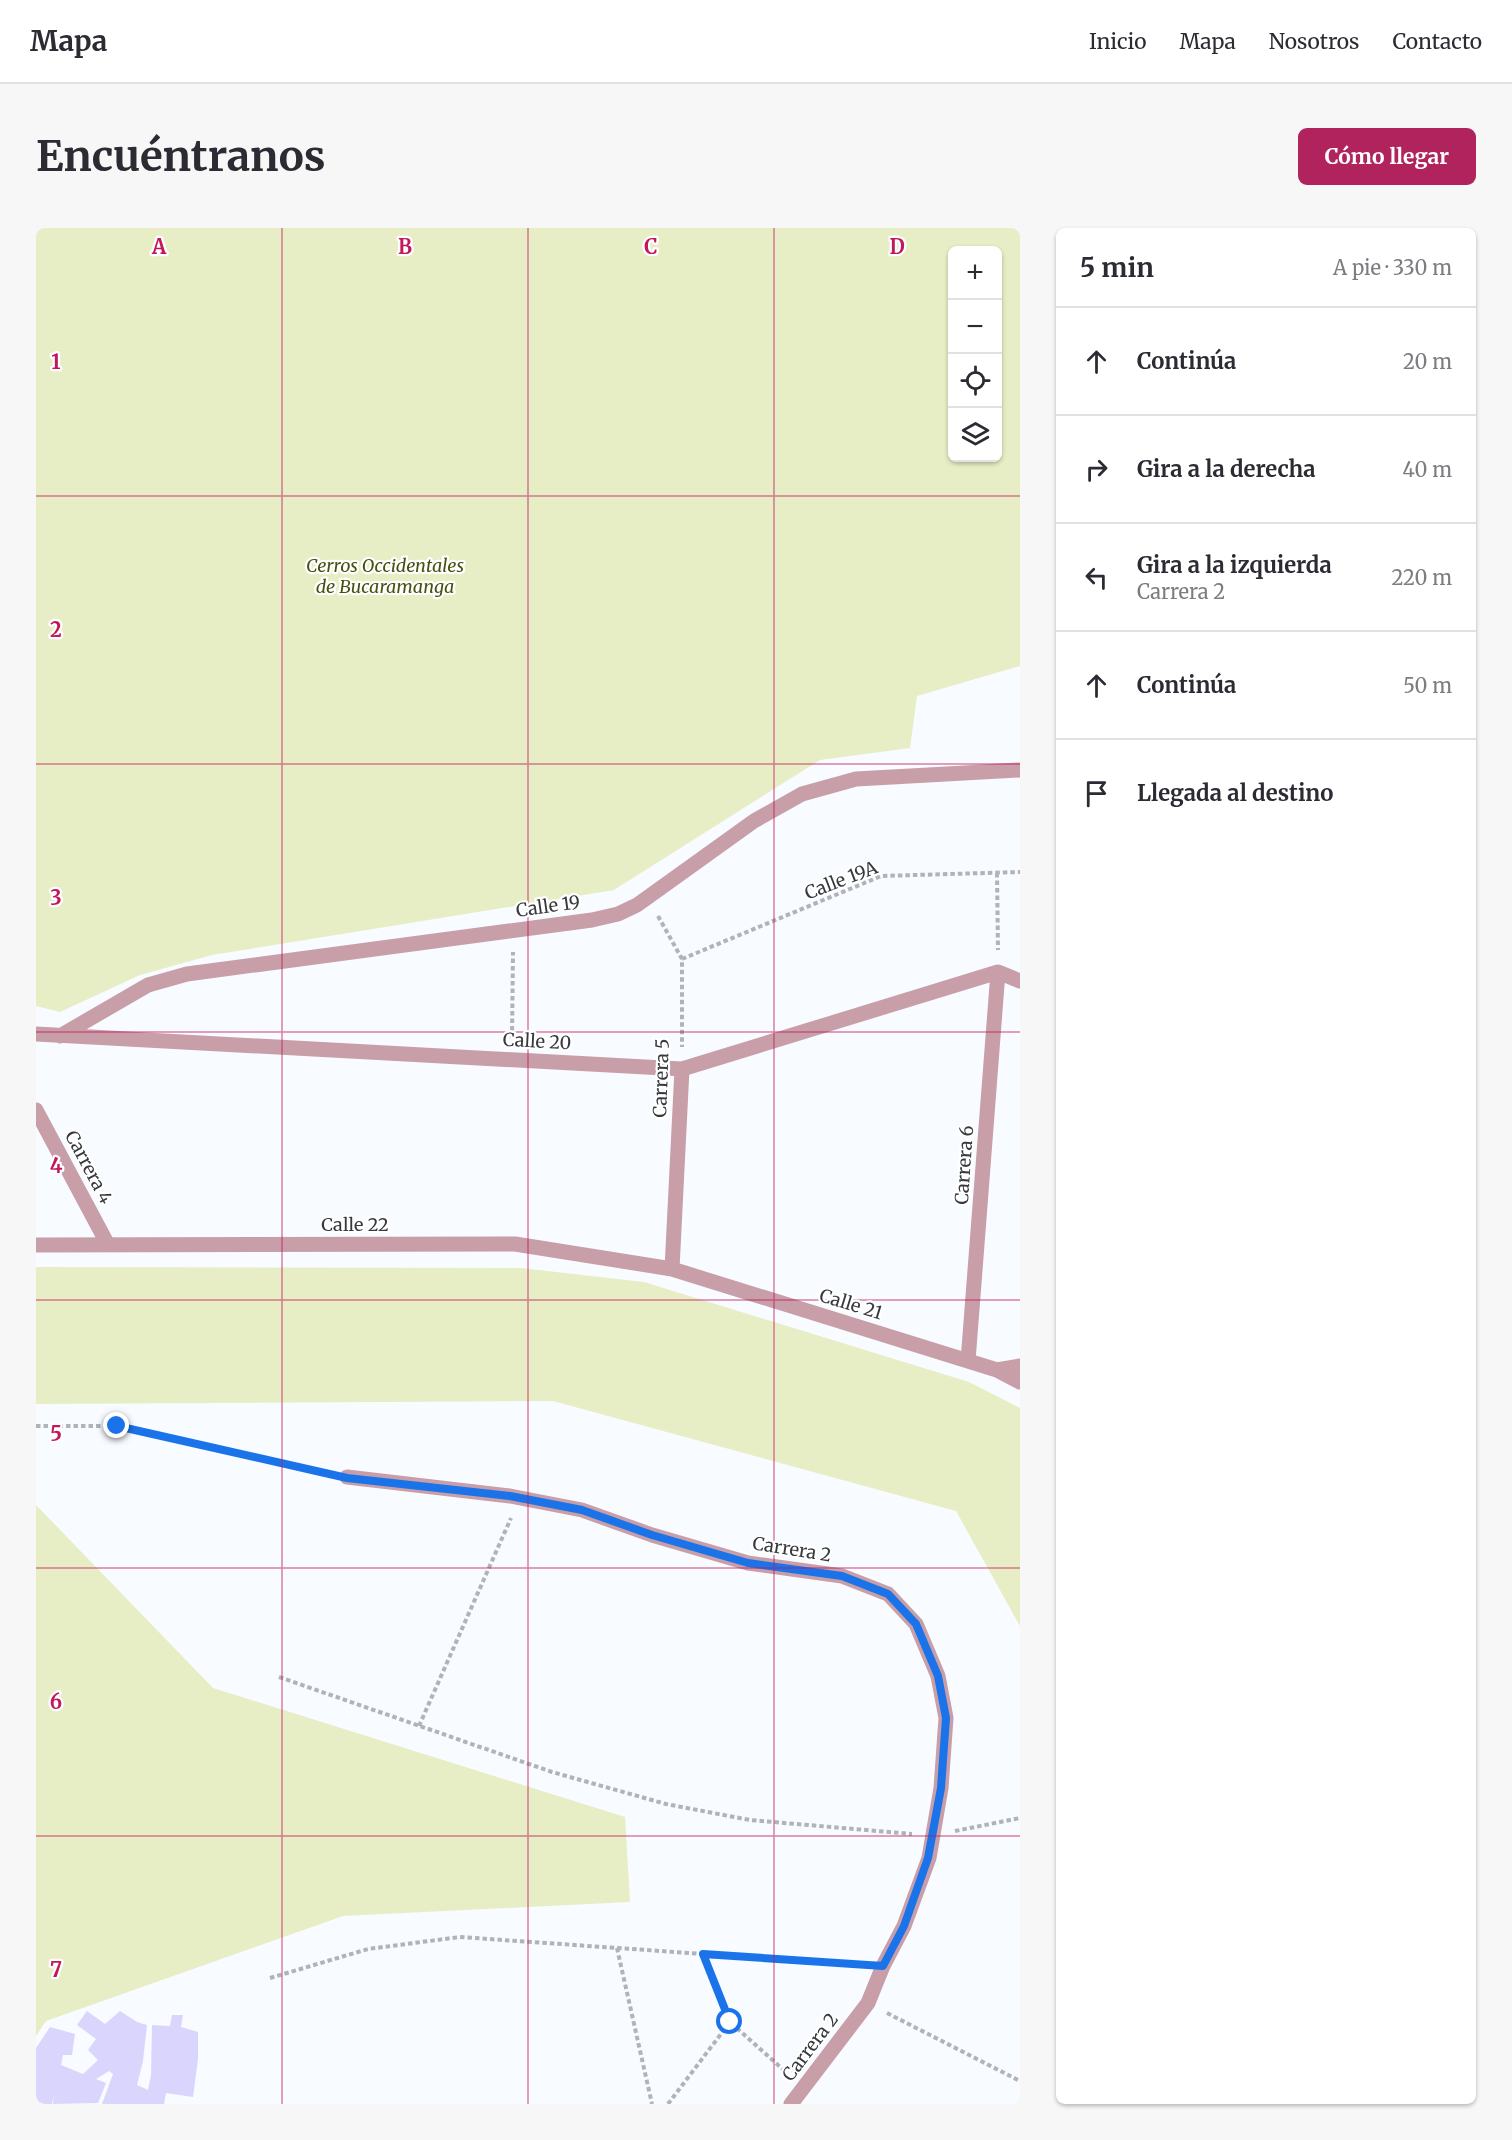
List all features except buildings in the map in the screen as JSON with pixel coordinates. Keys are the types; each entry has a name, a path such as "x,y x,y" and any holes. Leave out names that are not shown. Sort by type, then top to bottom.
{"street":[{"name":"Calle 19","path":"60,1036 148,986 187,974 592,920 618,914 637,905 754,821 802,794 856,779 1020,770"},
{"path":"998,972 1020,981"},
{"name":"Calle 20","path":"36,1034 682,1069 998,972"},
{"name":"Carrera 6","path":"968,1361 998,972"},
{"name":"Carrera 5","path":"672,1269 682,1069"},
{"name":"Carrera 4","path":"36,1110 107,1243"},
{"name":"Calle 22","path":"36,1245 107,1243 515,1244 672,1269"},
{"name":"Calle 21","path":"672,1269 997,1370 1020,1366"},
{"path":"997,1370 1020,1382"},
{"name":"Carrera 2","path":"347,1478 520,1498 582,1510 652,1535 748,1563 842,1576 888,1594 916,1624 938,1676 946,1718 941,1788 928,1858 904,1926 883,1966 868,2003 791,2104"}],"path":[{"name":"Calle 19A","path":"682,959 881,876 1020,872"},
{"path":"997,873 998,972"},
{"name":"Carrera 5","path":"648,897 682,959 682,1069"},
{"path":"512,1060 513,930"},
{"path":"36,1426 117,1426 347,1478"},
{"path":"419,1726 520,1498"},
{"path":"279,1677 552,1772 666,1804 750,1820 933,1836 1020,1818"},
{"path":"270,1978 368,1949 460,1937 883,1966"},
{"path":"617,1948 652,2104"},
{"path":"703,1954 730,2022 803,2088"},
{"path":"868,2003 1020,2081"},
{"path":"668,2104 730,2022"}],"green space":[{"name":"Cerros Occidentales de Bucaramanga","path":"36,228 1020,228 1020,666 917,696 910,748 820,760 614,890 212,955 140,975 60,1012 36,1006"},
{"path":"36,1267 521,1268 644,1282 969,1382 1020,1408 1020,1626 956,1511 553,1401 36,1404"},
{"path":"36,1505 213,1688 625,1817 630,1902 343,1916 46,2021 36,2036"}],"route":[{"path":"117,1426 347,1478 510,1496 582,1510 652,1535 748,1563 842,1576 888,1594 916,1624 938,1676 946,1718 941,1788 928,1858 904,1926 883,1966 703,1954 730,2022"}]}
